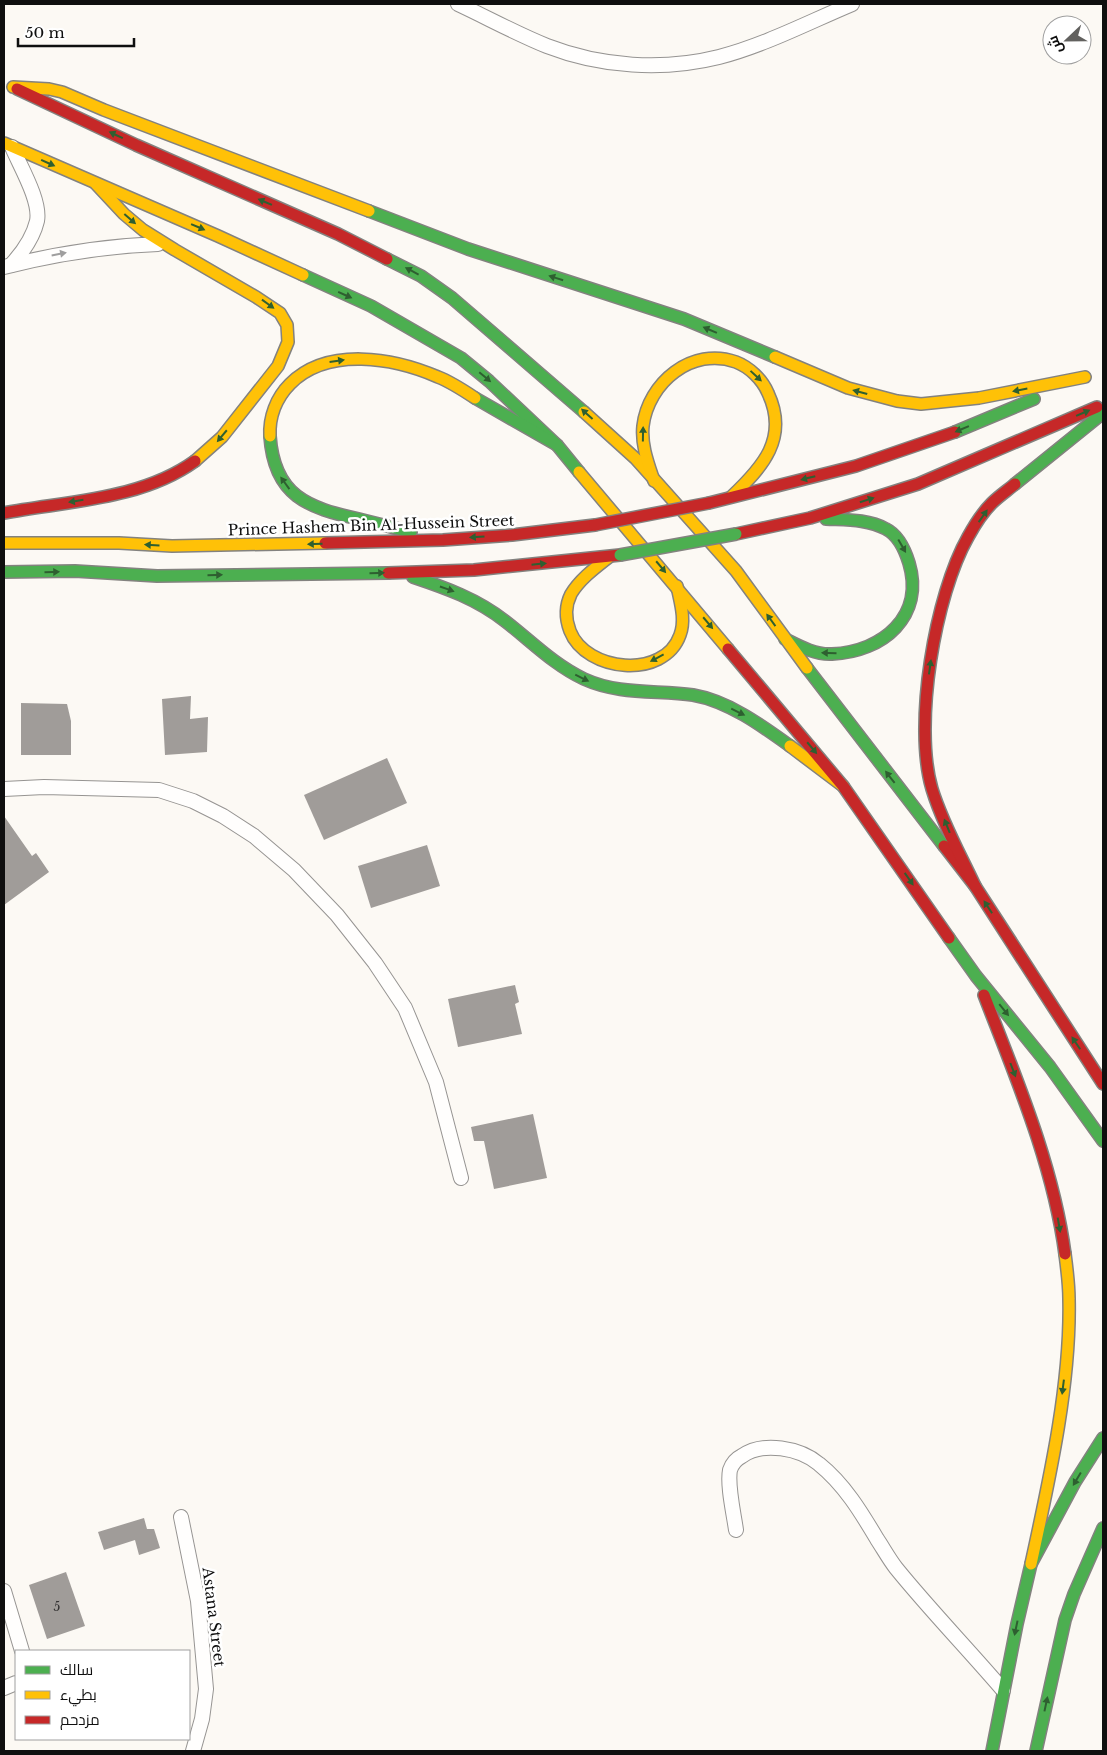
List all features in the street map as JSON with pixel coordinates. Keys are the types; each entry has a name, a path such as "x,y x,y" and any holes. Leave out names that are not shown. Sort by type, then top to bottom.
{"main road":[{"path":"9,85 62,92 104,110 468,248 684,319 848,388 897,401 921,404 979,398 1085,377"},
{"path":"9,85 136,145 338,234 421,276 452,298 544,376 636,459 736,571 784,639 975,886 1103,1084"},
{"path":"8,145 218,236 371,306 461,358 489,381 558,445 843,786 976,976 1050,1067 1103,1142"},
{"path":"4,513 110,495 144,486 174,474 214,445 279,364 289,342 289,329 283,317 259,298 164,244 142,229 125,215 96,184"},
{"path":"654,481 643,444 643,425 647,405 655,390 674,371 704,360 723,359 739,364 755,373 768,391 774,403 777,416 773,445 763,464 729,498"},
{"path":"443,540 322,510 304,502 286,486 273,462 269,442 269,422 277,398 284,388 294,379 312,369 333,361 374,360 439,377 558,445"},
{"name":"Prince Hashem Bin Al-Hussein Street","path":"4,543 172,546 443,540 512,535 595,525 709,503 856,466 955,432 1097,371"},
{"path":"4,572 75,571 157,576 401,573 474,570 615,556 736,534 810,518 918,484 1103,405"},
{"path":"975,886 952,838 932,788 926,752 925,718 928,683 940,611 952,571 964,545 991,504 1103,413"},
{"path":"784,639 814,652 831,654 860,650 874,645 890,634 904,620 910,608 914,584 912,570 904,549 897,538 888,530 862,522 810,518"},
{"path":"615,556 577,585 566,608 569,634 576,646 586,654 601,661 622,666 637,665 656,659 671,649 677,642 683,619 677,586"},
{"path":"401,573 477,601 516,629 546,656 585,680 606,688 628,692 694,695 733,709 747,716 843,786"},
{"path":"976,976 1038,1140 1059,1222 1069,1288 1070,1326 1058,1427 992,1751"},
{"path":"1031,1564 1075,1482 1103,1438"},
{"path":"1036,1751 1065,1620 1074,1594 1103,1528"}],"street":[{"path":"458,4 548,46 590,59 635,65 678,65 719,57 761,43 852,4"},
{"path":"7,266 27,245 34,232 37,219 32,193 8,145"},
{"path":"7,266 65,253 100,248 164,244"},
{"path":"4,789 44,787 159,790 192,801 223,816 254,836 294,870 337,915 375,963 405,1008 436,1082 461,1178"},
{"path":"736,1530 729,1478 730,1468 736,1460 750,1450 769,1448 788,1450 811,1458 842,1487 866,1520 894,1566 1003,1690"},
{"name":"Astana Street","path":"181,1517 198,1601 206,1689 202,1719 194,1751"},
{"path":"4,1591 22,1650"}],"building":[{"path":"191,696 190,719 208,717 207,752 165,755 162,699"},
{"path":"21,703 67,704 71,721 71,755 21,755"},
{"path":"387,758 407,803 324,840 304,795"},
{"path":"4,816 32,856 36,853 49,872 4,905"},
{"path":"427,845 440,886 371,908 358,866"},
{"path":"515,985 519,1002 515,1004 522,1034 458,1047 448,999"},
{"path":"533,1114 547,1178 494,1189 484,1141 474,1141 471,1127"},
{"path":"144,1518 147,1529 154,1529 160,1548 139,1555 135,1540 104,1550 98,1532"},
{"path":"66,1572 85,1626 47,1639 29,1585"}],"traffic: fast":[{"path":"369,211 468,249 684,319 775,357"},
{"path":"387,259 421,276 452,298 584,412"},
{"path":"303,275 371,306 461,358 489,381 557,445 579,472"},
{"path":"475,398 557,445"},
{"path":"955,432 1034,399"},
{"path":"1015,484 1103,413"},
{"path":"270,436 278,473 286,486 297,496 309,504 324,510 411,532"},
{"path":"785,639 807,650 819,653 851,652 868,646 896,628 905,615 911,599 912,582 909,563 903,548 894,535 872,523 826,519"},
{"path":"620,555 736,534"},
{"path":"4,572 75,571 157,576 388,573"},
{"path":"413,577 449,590 483,606 505,621 553,660 584,679 611,688 693,695 706,698 744,715 790,746"},
{"path":"807,668 944,846"},
{"path":"949,938 976,976 1050,1067 1103,1141"},
{"path":"992,1751 1031,1564 1075,1482 1103,1438"},
{"path":"1036,1751 1065,1620 1074,1594 1103,1528"}],"traffic: slow":[{"path":"13,87 49,89 62,92 104,110 369,211"},
{"path":"4,143 303,275"},
{"path":"96,184 124,214 143,230 256,297 280,313 287,325 288,342 278,366 222,437 195,461"},
{"path":"775,357 848,388 897,401 921,404 979,398 1085,377"},
{"path":"654,481 645,454 643,440 643,426 653,396 675,372 689,364 704,359 720,358 741,364 759,378 768,393 774,409 776,424 774,438 762,463 731,497"},
{"path":"270,436 274,408 285,389 305,372 323,364 342,360 382,361 421,370 457,386 475,398"},
{"path":"584,412 636,459 736,571 807,668"},
{"path":"579,472 728,649"},
{"path":"4,543 119,543 172,546 325,543"},
{"path":"609,557 579,583 571,594 566,612 570,631 579,645 592,655 608,662 625,665 642,664 658,659 671,649 682,629 682,610 677,586"},
{"path":"790,746 843,786"},
{"path":"1031,1564 1045,1500 1063,1398 1069,1331 1069,1299 1065,1254"}],"traffic: jam":[{"path":"17,89 136,145 338,234 387,259"},
{"path":"736,534 810,518 918,484 1097,407"},
{"path":"709,503 856,466 955,432"},
{"path":"4,513 78,502 127,491 151,484 174,474 195,461"},
{"path":"975,886 946,826 932,789 927,762 925,731 926,696 937,625 956,562 968,537 982,515 995,500 1015,484"},
{"path":"595,525 709,503"},
{"path":"325,543 443,540 512,535 595,525"},
{"path":"388,573 474,570 620,555"},
{"path":"728,649 843,786 949,938"},
{"path":"944,846 975,886 1103,1084"},
{"path":"984,995 1021,1090 1043,1154 1052,1187 1065,1254"}]}
